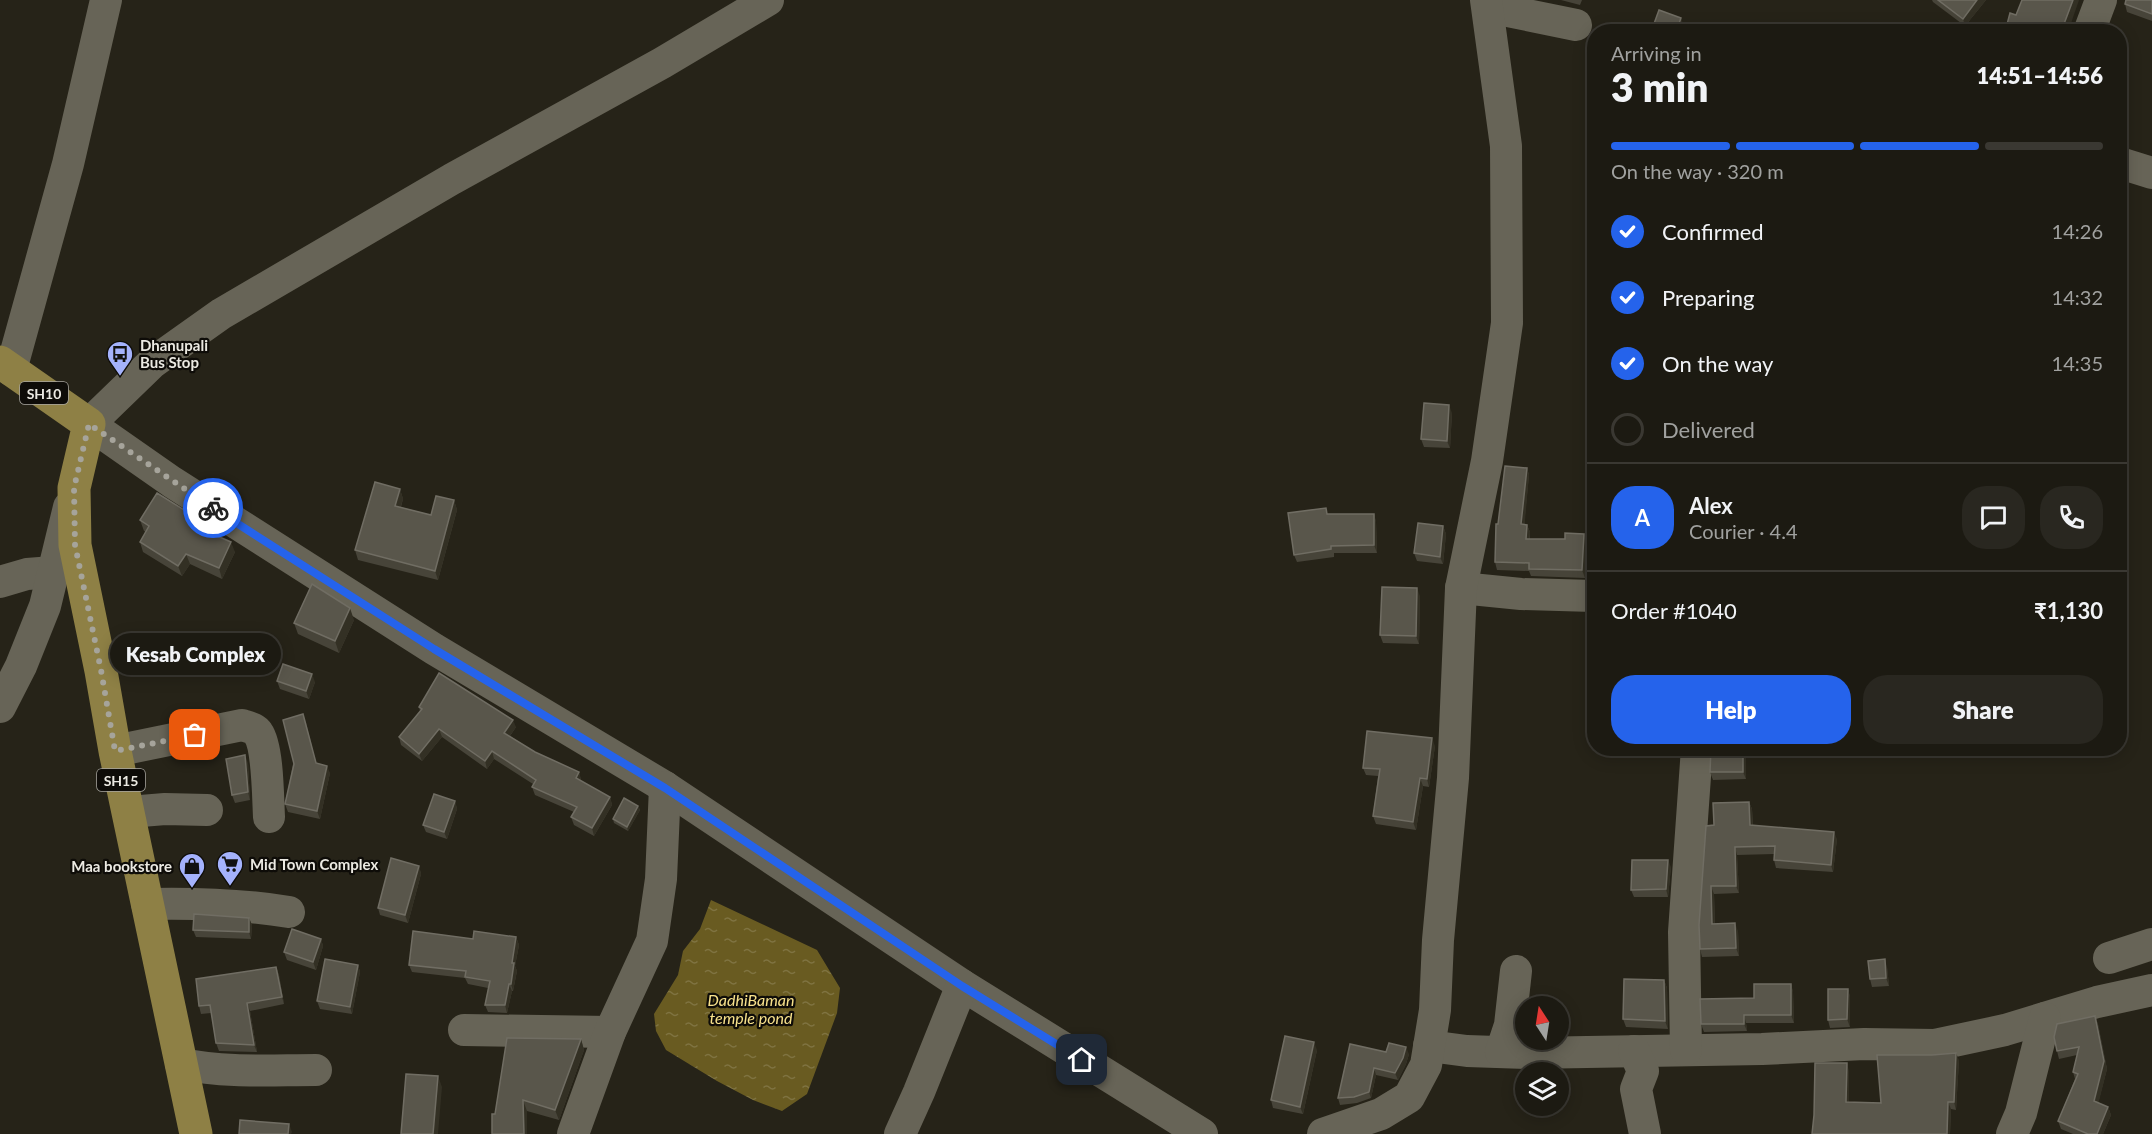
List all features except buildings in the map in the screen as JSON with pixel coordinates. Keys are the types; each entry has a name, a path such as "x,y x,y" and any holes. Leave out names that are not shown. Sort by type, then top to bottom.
{"main road":[{"name":"SH10","path":"6,366 89,424"},
{"name":"SH15","path":"89,424 74,488 75,545 115,751 196,1134"}],"street":[{"path":"6,366 68,164 106,0"},
{"path":"768,0 662,63 452,179 221,314 152,363 89,424 172,482 434,649 665,788 962,986 1202,1134"},
{"path":"2092,24 2101,0"},
{"path":"1323,1134 1381,1114 1409,1098 1426,1065 1429,1046 1453,778 1461,588 1487,461 1507,323 1506,146 1487,4 1576,25"},
{"path":"2127,165 2152,173"},
{"path":"0,707 10,665 45,606 74,488"},
{"path":"0,582 27,574 53,572"},
{"path":"1461,588 1521,594 1587,596"},
{"path":"115,751 242,725 254,729 260,734 267,773 269,817"},
{"path":"1686,1050 1684,932 1696,756"},
{"path":"573,1134 610,1032 652,941 661,879 665,788"},
{"path":"129,812 165,809 207,810"},
{"path":"147,904 250,905 289,912"},
{"path":"2109,958 2152,944"},
{"path":"1501,1052 1510,1025 1516,971"},
{"path":"900,1134 962,986"},
{"path":"1429,1046 1501,1052 1762,1049 1864,1044 1935,1045 2005,1030 2097,1002 2152,990"},
{"path":"2013,1134 2021,1113 2045,1018"},
{"path":"464,1030 610,1032"},
{"path":"1634,1051 1643,1071 1636,1089 1645,1134"},
{"path":"181,1064 211,1070 248,1072 316,1070"}],"water":[{"name":"DadhiBaman temple pond","path":"711,900 817,950 840,988 837,1013 807,1094 782,1111 753,1100 666,1050 656,1031 654,1014 678,975 683,951 700,929"}],"way so far":[{"path":"195,735 115,751 75,545 74,488 89,424 213,508"}],"place":[{"name":"Dhanupali Bus Stop","path":"120,377"},
{"name":"Kesab Complex","path":"195,735"},
{"name":"Mid Town Complex","path":"230,887"},
{"name":"Maa bookstore","path":"192,889"}],"route":[{"path":"213,508 434,649 665,788 962,986 1082,1060"}]}
